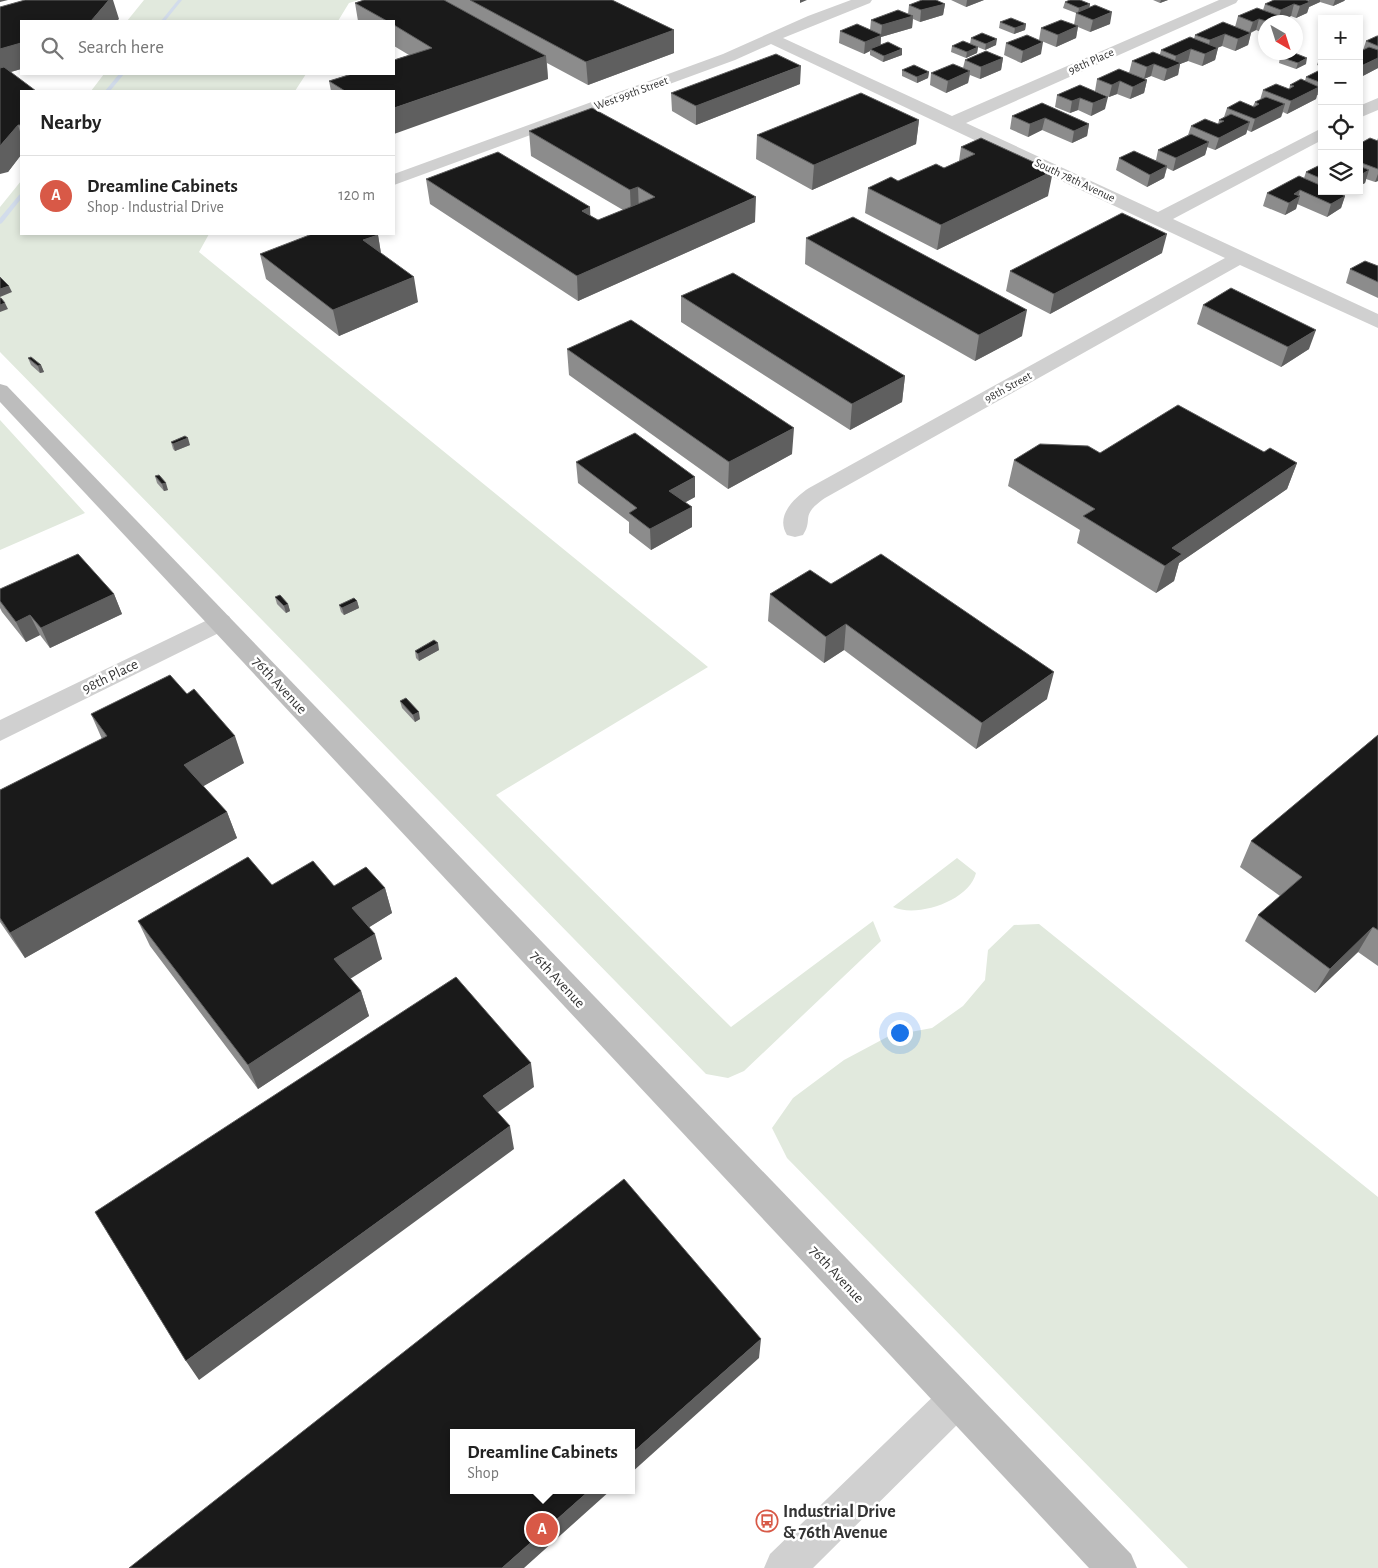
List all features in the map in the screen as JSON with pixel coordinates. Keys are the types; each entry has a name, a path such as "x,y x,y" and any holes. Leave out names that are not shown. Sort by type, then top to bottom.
{"street":[{"name":"West 99th Street","path":"395,180 729,56 813,19 865,0"},
{"name":"98th Place","path":"951,123 1231,0"},
{"name":"South 78th Avenue","path":"772,38 1378,322"},
{"path":"1363,111 1378,103"},
{"path":"1158,218 1318,135"},
{"name":"98th Street","path":"795,530 793,520 797,509 831,485 1240,257"},
{"name":"76th Avenue","path":"0,390 1117,1568"},
{"name":"98th Place","path":"0,731 220,622"},
{"path":"784,1568 956,1400"}],"shaded area":[{"path":"144,0 359,0 349,3 339,20 128,20"},
{"path":"103,75 305,75 296,90 92,90"},
{"path":"20,182 20,235 208,235 199,252 708,667 496,795 731,1027 873,921 881,941 744,1071 728,1078 706,1074 0,352 0,207"},
{"path":"0,420 85,513 0,550"},
{"path":"957,858 976,873 971,883 963,892 941,905 928,908 903,910 893,907"},
{"path":"1039,924 1378,1197 1378,1568 1188,1568 787,1158 772,1128 793,1098 844,1060 889,1036 932,1028 963,1006 985,980 988,950 1014,925"}],"building":[{"path":"25,0 109,0 92,20 20,20 20,43 0,49 0,7"},
{"path":"364,0 444,0 546,56 395,108 395,90 343,90 329,81 349,75 395,75 395,60 432,48 395,26 395,20 385,20 355,3"},
{"path":"470,0 612,0 674,30 586,62"},
{"path":"922,0 936,0 945,4 921,10 909,5"},
{"path":"1080,0 1090,4 1079,8 1065,2"},
{"path":"1274,0 1306,0 1310,2 1300,6 1294,4 1281,10 1265,4"},
{"path":"1095,5 1112,12 1093,20 1076,13"},
{"path":"1257,8 1277,15 1258,15 1258,20 1253,22 1238,16"},
{"path":"898,10 913,16 882,25 871,20"},
{"path":"1011,18 1026,24 1015,28 1000,22"},
{"path":"1061,20 1078,26 1058,35 1041,28"},
{"path":"1223,22 1251,33 1238,39 1225,34 1210,40 1195,35"},
{"path":"857,24 882,35 865,42 840,31"},
{"path":"982,33 997,39 986,44 971,38"},
{"path":"1027,35 1043,42 1023,51 1006,43"},
{"path":"1377,36 1378,46 1366,41"},
{"path":"1190,37 1218,48 1205,54 1191,49 1176,56 1161,50"},
{"path":"963,41 978,47 967,52 952,46"},
{"path":"888,42 902,49 884,56 870,49"},
{"path":"1369,47 1378,50 1378,58 1363,65 1363,50"},
{"path":"986,51 1003,58 981,67 965,60"},
{"path":"1153,52 1181,63 1167,69 1154,64 1147,67 1132,61"},
{"path":"776,54 801,66 696,106 671,93"},
{"path":"1303,56 1307,58 1298,63 1289,60 1303,60"},
{"path":"953,64 970,71 948,81 931,73"},
{"path":"914,65 929,72 917,77 902,70"},
{"path":"4,67 35,90 20,90 20,125 0,146 0,68"},
{"path":"1119,69 1147,80 1133,87 1120,81 1112,85 1097,79"},
{"path":"1318,71 1318,82 1306,77"},
{"path":"1301,79 1318,88 1291,101 1263,90 1276,84 1289,89 1294,86 1290,85"},
{"path":"1080,85 1108,97 1093,103 1080,98 1072,101 1057,95"},
{"path":"861,93 919,120 814,165 757,135"},
{"path":"1266,97 1285,104 1255,119 1227,108 1240,101 1254,107 1259,104 1255,102"},
{"path":"1042,103 1089,124 1074,131 1045,118 1030,124 1012,116"},
{"path":"592,108 756,197 577,276 426,179 498,152 590,207 582,211 598,220 655,197 638,187 630,190 529,131"},
{"path":"1231,114 1250,122 1219,138 1191,126 1205,119 1218,124 1224,121 1219,120"},
{"path":"1191,134 1209,142 1176,158 1158,150"},
{"path":"981,138 1053,171 941,225 868,188 891,177 898,181 936,164 944,168 975,154 961,147"},
{"path":"1370,138 1378,141 1378,169 1363,163 1363,142"},
{"path":"1134,151 1167,166 1150,175 1119,158"},
{"path":"1318,166 1318,177 1306,172"},
{"path":"1363,168 1369,170 1363,174"},
{"path":"1299,176 1318,184 1318,195 1345,196 1331,204 1300,190 1294,194 1300,196 1289,203 1267,193"},
{"path":"1122,213 1167,234 1054,294 1010,271"},
{"path":"853,217 1027,310 979,335 806,238"},
{"path":"309,235 378,235 363,240 414,277 333,310 260,254"},
{"path":"1365,261 1378,266 1378,282 1350,269"},
{"path":"733,273 905,376 852,404 681,296"},
{"path":"0,277 9,286 0,289"},
{"path":"1231,288 1316,330 1288,347 1203,305"},
{"path":"1,298 5,303 0,305"},
{"path":"631,320 794,428 729,462 567,349"},
{"path":"31,357 41,365 38,366 28,358"},
{"path":"1178,405 1264,452 1270,448 1297,463 1172,548 1182,554 1165,566 1083,516 1095,509 1014,460 1040,444 1088,446 1100,453"},
{"path":"635,433 695,477 669,491 692,507 650,529 629,513 637,508 576,462"},
{"path":"185,436 188,438 173,444 171,442"},
{"path":"159,475 166,483 162,484 155,476"},
{"path":"78,554 114,594 41,628 30,615 16,622 0,601 0,589"},
{"path":"881,554 1054,672 982,723 846,624 826,637 770,594 810,570 831,584"},
{"path":"280,595 288,604 284,606 275,597"},
{"path":"354,598 357,601 342,608 339,605"},
{"path":"434,640 438,643 418,654 415,651"},
{"path":"170,675 187,694 194,689 235,736 184,765 227,812 10,933 0,918 0,790 107,736 91,714"},
{"path":"406,698 419,712 413,715 400,701"},
{"path":"1378,735 1378,930 1373,927 1330,969 1258,915 1302,877 1251,841"},
{"path":"248,857 272,885 313,861 334,886 366,867 385,888 352,908 375,934 334,959 361,991 248,1065 138,921"},
{"path":"456,977 531,1063 483,1096 510,1126 186,1361 95,1212"},
{"path":"624,1179 761,1339 635,1450 635,1429 450,1429 450,1494 585,1494 502,1568 129,1568"}],"waterway":[{"path":"164,20 180,0"},
{"path":"108,90 120,75"},
{"path":"0,222 20,197"}],"place":[{"name":"Industrial Drive & 76th Avenue","path":"767,1521"},
{"name":"Dreamline Cabinets","path":"542,1529"}]}
